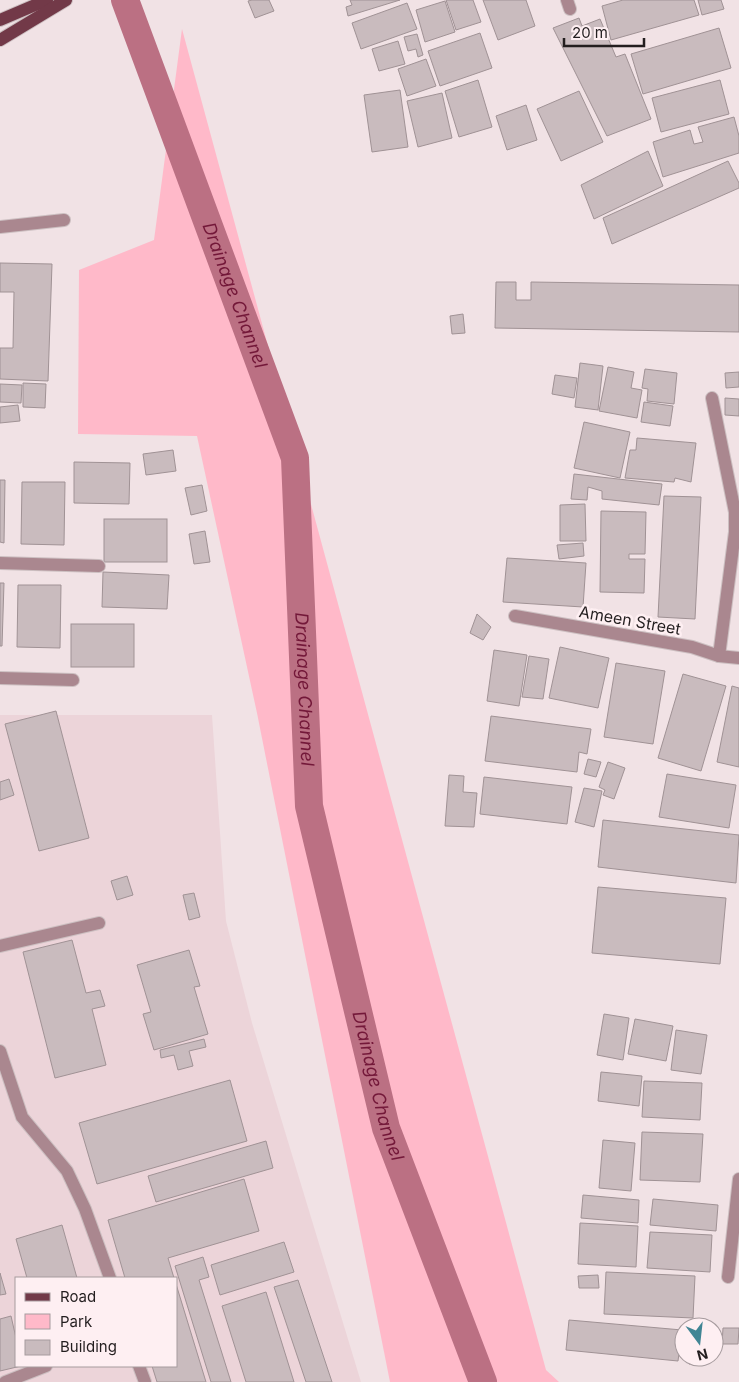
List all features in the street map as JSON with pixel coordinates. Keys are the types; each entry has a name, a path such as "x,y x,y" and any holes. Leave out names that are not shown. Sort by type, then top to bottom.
{"main road":[{"path":"0,20 47,0"},
{"path":"0,40 66,0"}],"street":[{"path":"0,227 64,220"},
{"path":"712,398 735,512 736,532 719,656"},
{"path":"0,563 99,566"},
{"name":"Ameen Street","path":"515,616 692,647 719,656 739,658"},
{"path":"0,678 73,680"},
{"path":"0,946 99,923"},
{"path":"0,1051 22,1117 67,1171 86,1209 110,1277"},
{"path":"728,1277 739,1180"},
{"path":"5,1382 43,1367"},
{"path":"139,1367 145,1382"}],"shaded area":[{"path":"0,715 212,715 226,921 252,1023 361,1382 0,1382"}],"green space":[{"path":"182,29 546,1370 559,1382 390,1382 257,713 197,436 78,434 79,270 154,240"}],"building":[{"path":"269,0 274,11 255,18 248,1"},
{"path":"350,0 400,0 348,16 346,7 352,5"},
{"path":"446,0 473,0 481,22 456,30"},
{"path":"483,0 526,0 535,26 498,40"},
{"path":"623,0 694,0 699,15 611,40 602,6"},
{"path":"698,0 721,0 724,9 702,15"},
{"path":"445,1 455,32 425,42 416,10"},
{"path":"407,3 417,29 361,49 352,23"},
{"path":"579,18 582,26 600,19 616,57 625,54 651,119 607,136 553,28"},
{"path":"719,28 731,68 643,94 631,54"},
{"path":"480,33 492,68 440,86 428,51"},
{"path":"417,34 423,55 418,57 416,49 408,51 404,37"},
{"path":"398,41 405,64 379,71 372,49"},
{"path":"426,59 436,86 407,96 398,69"},
{"path":"478,80 492,127 459,137 445,91"},
{"path":"720,80 729,114 661,132 652,98"},
{"path":"400,90 408,147 372,152 364,95"},
{"path":"579,91 603,142 561,161 537,109"},
{"path":"442,93 452,138 418,147 407,101"},
{"path":"526,105 537,140 507,150 496,116"},
{"path":"734,117 739,136 739,153 663,177 653,142 690,130 694,144 703,142 698,127"},
{"path":"648,151 663,186 594,219 581,185"},
{"path":"728,161 739,183 739,188 612,244 603,218"},
{"path":"0,263 52,264 48,381 0,379 0,348 13,348 14,292 0,292"},
{"path":"496,282 516,282 516,300 531,300 531,282 739,285 739,332 495,328"},
{"path":"463,314 465,333 452,334 450,316"},
{"path":"580,363 603,366 598,410 575,407"},
{"path":"608,367 634,372 631,388 642,390 637,418 599,411"},
{"path":"645,369 677,373 674,404 647,401 648,389 642,388"},
{"path":"739,372 739,387 726,388 725,373"},
{"path":"555,375 577,378 574,398 552,394"},
{"path":"23,383 46,384 45,408 23,407"},
{"path":"0,384 22,385 21,403 0,402"},
{"path":"725,398 739,399 739,416 725,415"},
{"path":"644,402 673,406 670,426 641,422"},
{"path":"18,405 20,421 0,423 0,407"},
{"path":"584,422 630,432 620,478 574,468"},
{"path":"637,438 696,443 691,482 675,478 674,482 625,478 630,450 636,450"},
{"path":"173,450 176,471 146,475 143,454"},
{"path":"74,462 130,463 129,504 74,503"},
{"path":"574,474 662,484 659,505 602,499 602,491 588,487 587,500 571,499"},
{"path":"0,480 5,480 4,543 0,542"},
{"path":"22,482 65,482 64,545 21,544"},
{"path":"202,485 207,511 191,515 185,488"},
{"path":"664,496 701,497 695,619 658,617"},
{"path":"585,504 586,541 560,541 560,505"},
{"path":"601,511 646,512 645,554 629,554 629,559 645,559 644,593 600,592"},
{"path":"104,519 167,519 167,562 104,562"},
{"path":"205,531 210,562 194,564 189,534"},
{"path":"583,543 584,556 559,559 557,545"},
{"path":"507,558 586,563 583,607 503,602"},
{"path":"103,572 169,575 167,609 102,607"},
{"path":"0,583 4,583 2,646 0,646"},
{"path":"18,585 61,585 60,648 17,647"},
{"path":"477,614 491,627 483,640 470,633"},
{"path":"71,624 134,624 134,667 71,667"},
{"path":"560,647 609,658 598,708 549,698"},
{"path":"494,650 527,655 519,706 487,701"},
{"path":"529,656 549,659 543,699 522,697"},
{"path":"616,663 665,671 653,744 604,737"},
{"path":"683,674 726,686 701,771 658,758"},
{"path":"732,686 739,688 739,767 717,762"},
{"path":"56,711 89,838 39,851 5,724"},
{"path":"491,716 591,729 587,754 579,752 577,772 485,761"},
{"path":"588,759 601,762 596,777 584,774"},
{"path":"608,762 625,768 614,799 603,795 605,790 599,787"},
{"path":"667,774 736,785 729,828 659,817"},
{"path":"449,775 464,776 463,792 477,793 474,827 445,826"},
{"path":"484,777 572,787 567,824 480,814"},
{"path":"9,779 14,795 0,800 0,782"},
{"path":"584,788 602,791 594,827 575,822"},
{"path":"603,820 739,835 736,883 598,867"},
{"path":"127,876 133,895 117,900 111,881"},
{"path":"598,887 726,898 720,964 592,953"},
{"path":"194,893 200,917 189,920 183,895"},
{"path":"72,940 86,993 100,990 105,1006 92,1009 106,1065 55,1078 23,952"},
{"path":"189,950 200,986 194,987 208,1034 154,1050 143,1014 151,1012 137,965"},
{"path":"604,1014 629,1018 623,1060 597,1055"},
{"path":"635,1019 673,1026 666,1061 628,1054"},
{"path":"676,1030 707,1035 701,1074 671,1070"},
{"path":"204,1039 206,1047 189,1051 193,1066 178,1070 174,1055 161,1058 160,1050"},
{"path":"601,1072 642,1076 639,1106 598,1101"},
{"path":"230,1080 247,1141 97,1184 79,1123"},
{"path":"644,1081 702,1083 700,1120 642,1117"},
{"path":"642,1132 703,1134 700,1182 640,1180"},
{"path":"603,1140 635,1143 631,1191 599,1188"},
{"path":"266,1141 273,1168 156,1202 148,1176"},
{"path":"244,1179 259,1231 168,1258 174,1277 125,1277 108,1220"},
{"path":"583,1195 639,1200 638,1223 581,1218"},
{"path":"653,1199 718,1205 716,1231 650,1225"},
{"path":"580,1223 638,1226 636,1267 578,1264"},
{"path":"62,1225 77,1277 27,1277 16,1239"},
{"path":"650,1232 712,1235 710,1272 647,1268"},
{"path":"284,1242 294,1272 220,1295 211,1265"},
{"path":"203,1257 209,1277 199,1280 231,1382 211,1382 175,1266"},
{"path":"606,1272 695,1276 693,1317 604,1314"},
{"path":"0,1273 6,1294 0,1295"},
{"path":"598,1275 599,1288 579,1288 578,1276"},
{"path":"298,1280 332,1382 306,1382 274,1287"},
{"path":"178,1291 206,1382 157,1382 152,1367 178,1367"},
{"path":"266,1292 294,1382 246,1382 222,1306"},
{"path":"11,1316 15,1334 15,1367 17,1367 0,1371 0,1319"},
{"path":"569,1320 674,1329 674,1361 566,1350"},
{"path":"724,1328 739,1328 738,1344 724,1344"}],"waterway":[{"name":"Drainage Channel","path":"125,0 295,458 309,806 386,1128 483,1382"}]}
